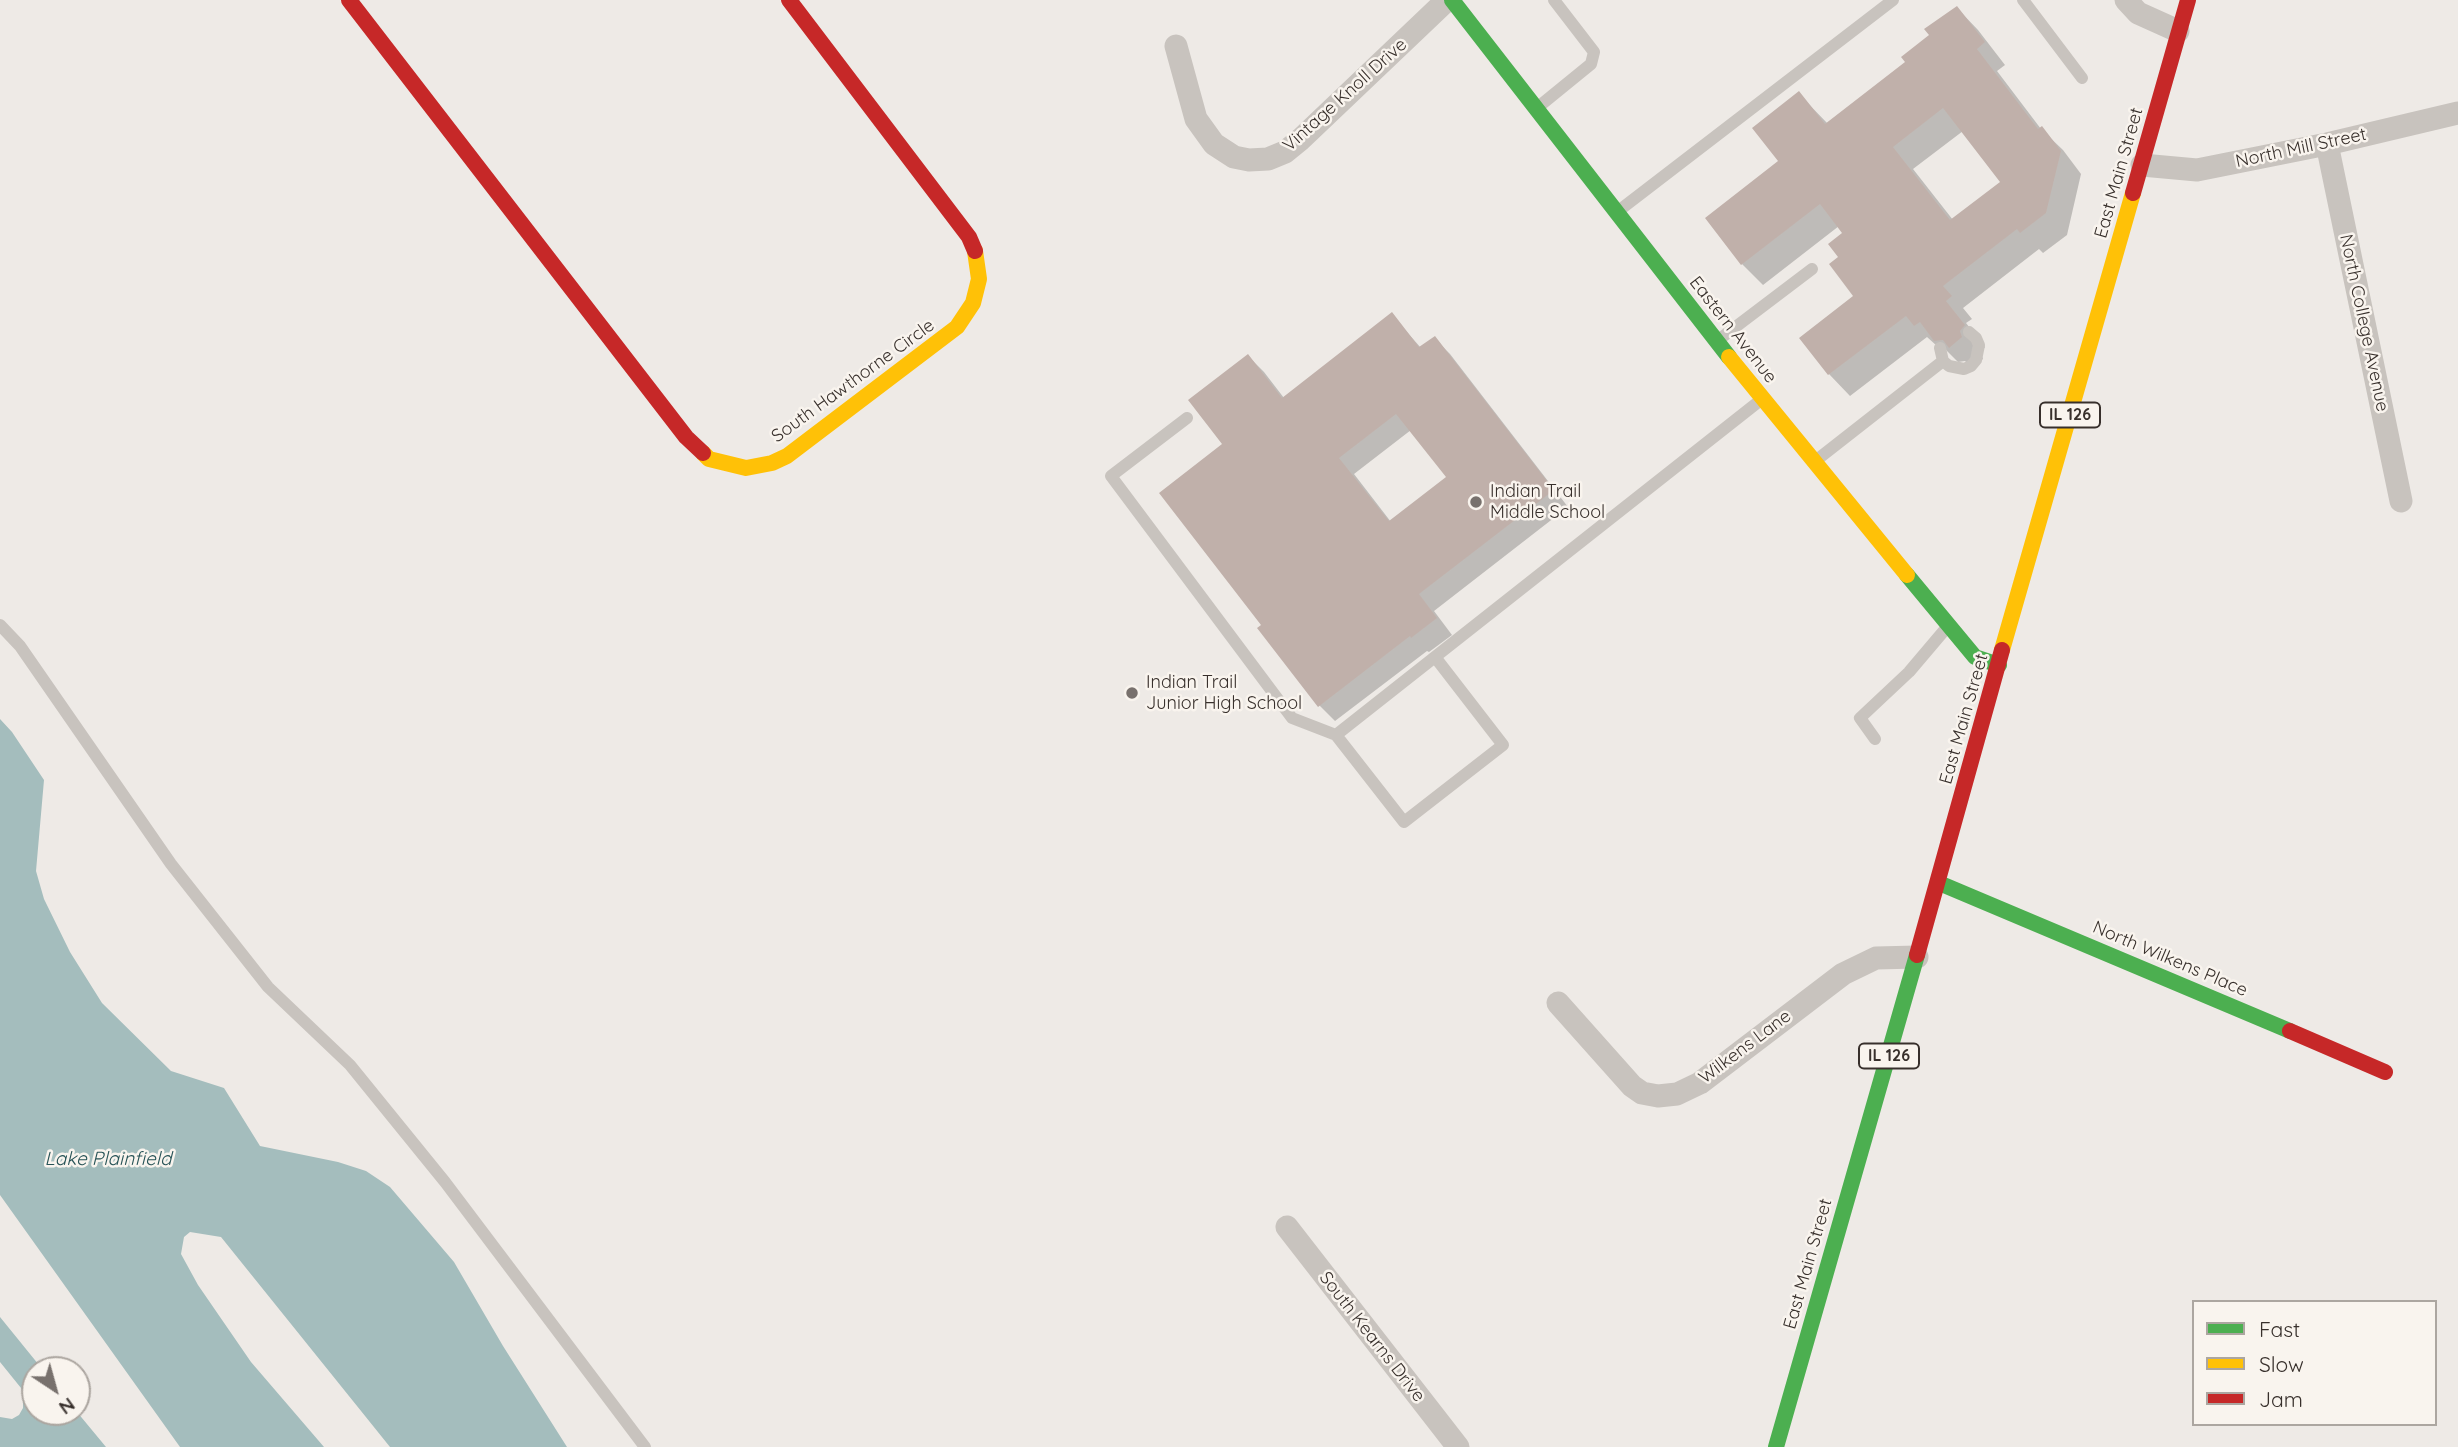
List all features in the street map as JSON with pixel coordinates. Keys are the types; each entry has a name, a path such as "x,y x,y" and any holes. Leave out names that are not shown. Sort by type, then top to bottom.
{"street":[{"name":"South Hawthorne Circle","path":"349,0 686,437 709,459 746,468 765,465 787,456 957,327 973,303 979,279 970,237 792,1"},
{"name":"Vintage Knoll Drive","path":"1176,46 1196,119 1214,144 1234,157 1268,159 1285,152 1301,139 1450,0"},
{"name":"Eastern Avenue","path":"1450,0 1762,399 1949,626 1975,657 1999,665"},
{"path":"2126,0 2138,13 2178,31"},
{"name":"East Main Street","path":"1776,1447 1939,883 2188,0"},
{"name":"North Mill Street","path":"2142,165 2197,170 2327,144 2458,113"},
{"name":"North College Avenue","path":"2327,144 2401,501"},
{"name":"North Wilkens Place","path":"1939,883 2174,980 2385,1072"},
{"name":"Wilkens Lane","path":"1558,1003 1632,1086 1642,1093 1658,1096 1677,1094 1700,1083 1843,974 1876,958 1917,957"},
{"name":"South Kearns Drive","path":"1287,1227 1458,1447"}],"lane":[{"path":"1536,108 1591,64 1594,52 1554,0"},
{"path":"1617,212 1893,0"},
{"path":"2023,0 2082,78"},
{"path":"1717,341 1812,269"},
{"path":"1814,462 1941,354 1949,366 1964,369 1976,360 1979,345 1969,332"},
{"path":"1336,735 1762,399"},
{"path":"1187,418 1111,476 1293,718 1336,735 1404,822 1503,745 1435,657"},
{"path":"0,625 20,646 171,864 203,905 268,987 350,1065 445,1182 645,1447"},
{"path":"1875,739 1860,718 1902,680 1949,626"}],"water":[{"name":"Lake Plainfield","path":"0,719 12,732 44,780 36,871 44,899 70,952 102,1003 171,1071 224,1088 260,1146 338,1162 366,1171 390,1187 454,1262 567,1447 390,1447 221,1237 190,1232 184,1237 181,1254 198,1285 251,1362 324,1447 180,1447 0,1195"},
{"path":"0,1317 32,1356 21,1356 21,1388 0,1362"},
{"path":"21,1412 21,1426 89,1426 106,1447 0,1447 0,1417 12,1419"}],"building":[{"path":"1957,6 1985,42 1977,49 2038,129 2042,126 2061,151 2046,213 2020,233 2017,229 1943,286 1952,296 1946,301 1965,325 1960,331 1962,337 1949,348 1943,340 1934,341 1920,322 1914,326 1906,316 1828,375 1799,338 1853,296 1829,264 1838,257 1828,244 1842,233 1820,204 1741,265 1705,218 1778,161 1752,128 1799,91 1825,124 1905,62 1901,57 1929,35 1924,29","holes":["1943,108 2000,182 1950,220 1893,147"]},
{"name":"Indian Trail Middle School","path":"1392,312 1419,347 1435,336 1554,490 1419,594 1437,618 1318,707 1257,628 1261,625 1159,493 1222,444 1188,400 1248,354 1282,398","holes":["1396,414 1446,477 1389,521 1339,458"]}],"traffic: fast":[{"path":"1452,0 1729,357"},
{"path":"1907,575 1975,657 1999,665"},
{"path":"1939,883 2290,1031"},
{"path":"1776,1447 1917,955"}],"traffic: slow":[{"path":"2002,650 2133,193"},
{"path":"703,453 709,459 746,468 772,463 787,456 957,327 973,303 979,279 975,251"},
{"path":"1729,357 1907,575"}],"traffic: jam":[{"path":"349,0 686,437 703,453"},
{"path":"789,0 969,237 975,251"},
{"path":"2133,193 2188,0"},
{"path":"1917,955 2002,650"},
{"path":"2290,1031 2385,1072"}],"place":[{"name":"Indian Trail Middle School","path":"1476,502"},
{"name":"Indian Trail Junior High School","path":"1132,693"}]}
